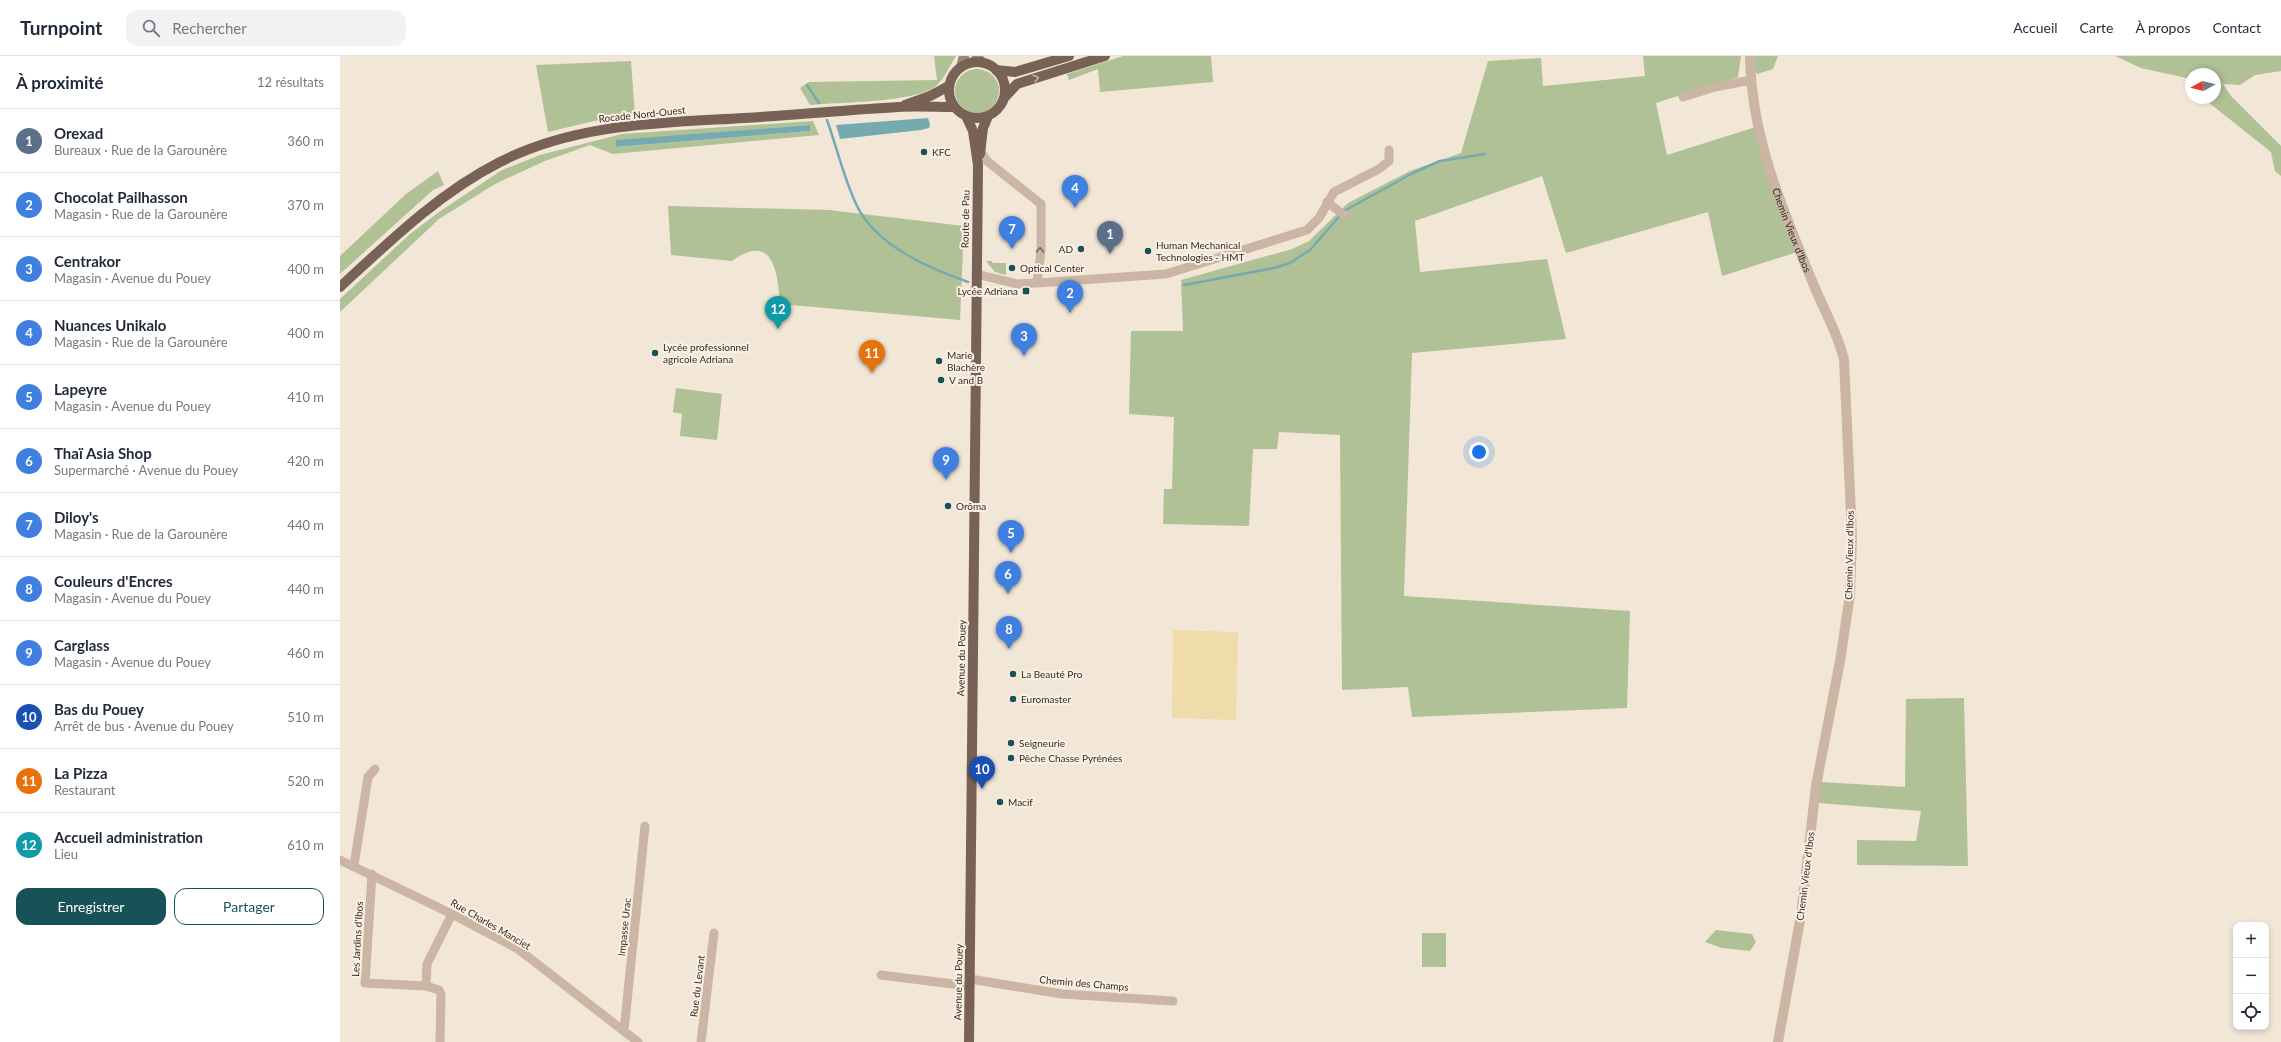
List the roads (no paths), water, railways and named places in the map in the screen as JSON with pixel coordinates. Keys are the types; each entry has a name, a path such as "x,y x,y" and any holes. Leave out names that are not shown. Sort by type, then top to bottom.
{"main road":[{"path":"961,66 964,56"},
{"path":"996,70 1015,72 1069,56"},
{"name":"Route de Pau","path":"978,165 981,152 983,128 988,116 998,108 1004,98 1018,84 1105,56"},
{"path":"988,116 981,118 966,116 954,107 951,101 949,86 955,72 961,66 979,59 996,70 1004,83 1004,98"},
{"name":"Rocade Nord-Ouest","path":"898,107 930,96 949,86"},
{"name":"Rocade Nord-Ouest","path":"340,287 416,219 466,182 500,162 564,138 609,128 654,123 898,107 954,107"},
{"name":"Route de Pau","path":"966,116 973,131 978,165 976,274"},
{"name":"Avenue du Pouey","path":"969,1042 976,274"}],"street":[{"name":"Chemin Vieux d'Ibos","path":"1750,56 1756,122 1769,171 1816,289 1839,339 1844,360 1852,536 1850,595 1841,655 1816,786 1801,915 1778,1042"},
{"path":"1684,97 1715,87 1751,80"},
{"path":"976,274 1017,284 1166,274 1307,230 1319,218 1334,192 1379,169 1389,160 1389,150"},
{"path":"981,152 987,161 1041,204 1041,251 1037,283"},
{"path":"1327,202 1342,214"},
{"path":"354,866 368,777 375,769"},
{"name":"Impasse Urac","path":"624,1031 645,826"},
{"name":"Rue Charles Manciet","path":"340,860 372,874 518,949 638,1042"},
{"name":"Les Jardins d'Ibos","path":"372,874 365,983 426,986"},
{"path":"440,1042 441,994 439,990 426,986 427,964 452,914"},
{"name":"Rue du Levant","path":"701,1042 714,933"},
{"name":"Chemin des Champs","path":"881,975 970,983 1062,994 1173,1002"}],"water":[{"path":"928,118 930,124 929,128 921,130 840,139 836,125"},
{"path":"810,125 810,131 616,147 616,140"}],"waterway":[{"path":"807,85 819,103"},
{"path":"827,120 848,185 857,206 877,233 905,254 937,270 968,282"},
{"path":"1184,285 1274,268 1290,263 1310,250 1344,211 1413,173 1440,161 1485,154"}],"place":[{"name":"KFC","path":"924,152"},
{"name":"Nuances Unikalo","path":"1075,208"},
{"name":"Diloy's","path":"1012,249"},
{"name":"AD","path":"1081,249"},
{"name":"Human Mechanical Technologies - HMT","path":"1148,251"},
{"name":"Orexad","path":"1110,254"},
{"name":"Optical Center","path":"1012,268"},
{"name":"Lycée Adriana","path":"1026,291"},
{"name":"Chocolat Pailhasson","path":"1070,313"},
{"name":"Accueil administration","path":"778,329"},
{"name":"Lycée professionnel agricole Adriana","path":"655,353"},
{"name":"Centrakor","path":"1024,356"},
{"name":"Marie Blachère","path":"939,361"},
{"name":"La Pizza","path":"872,373"},
{"name":"V and B","path":"941,380"},
{"name":"Carglass","path":"946,480"},
{"name":"Orôma","path":"948,506"},
{"name":"Lapeyre","path":"1011,553"},
{"name":"Thaï Asia Shop","path":"1008,594"},
{"name":"Couleurs d'Encres","path":"1009,649"},
{"name":"La Beauté Pro","path":"1013,674"},
{"name":"Euromaster","path":"1013,699"},
{"name":"Seigneurie","path":"1011,743"},
{"name":"Pêche Chasse Pyrénées","path":"1011,758"},
{"name":"Bas du Pouey","path":"982,789"},
{"name":"Macif","path":"1000,802"}]}
